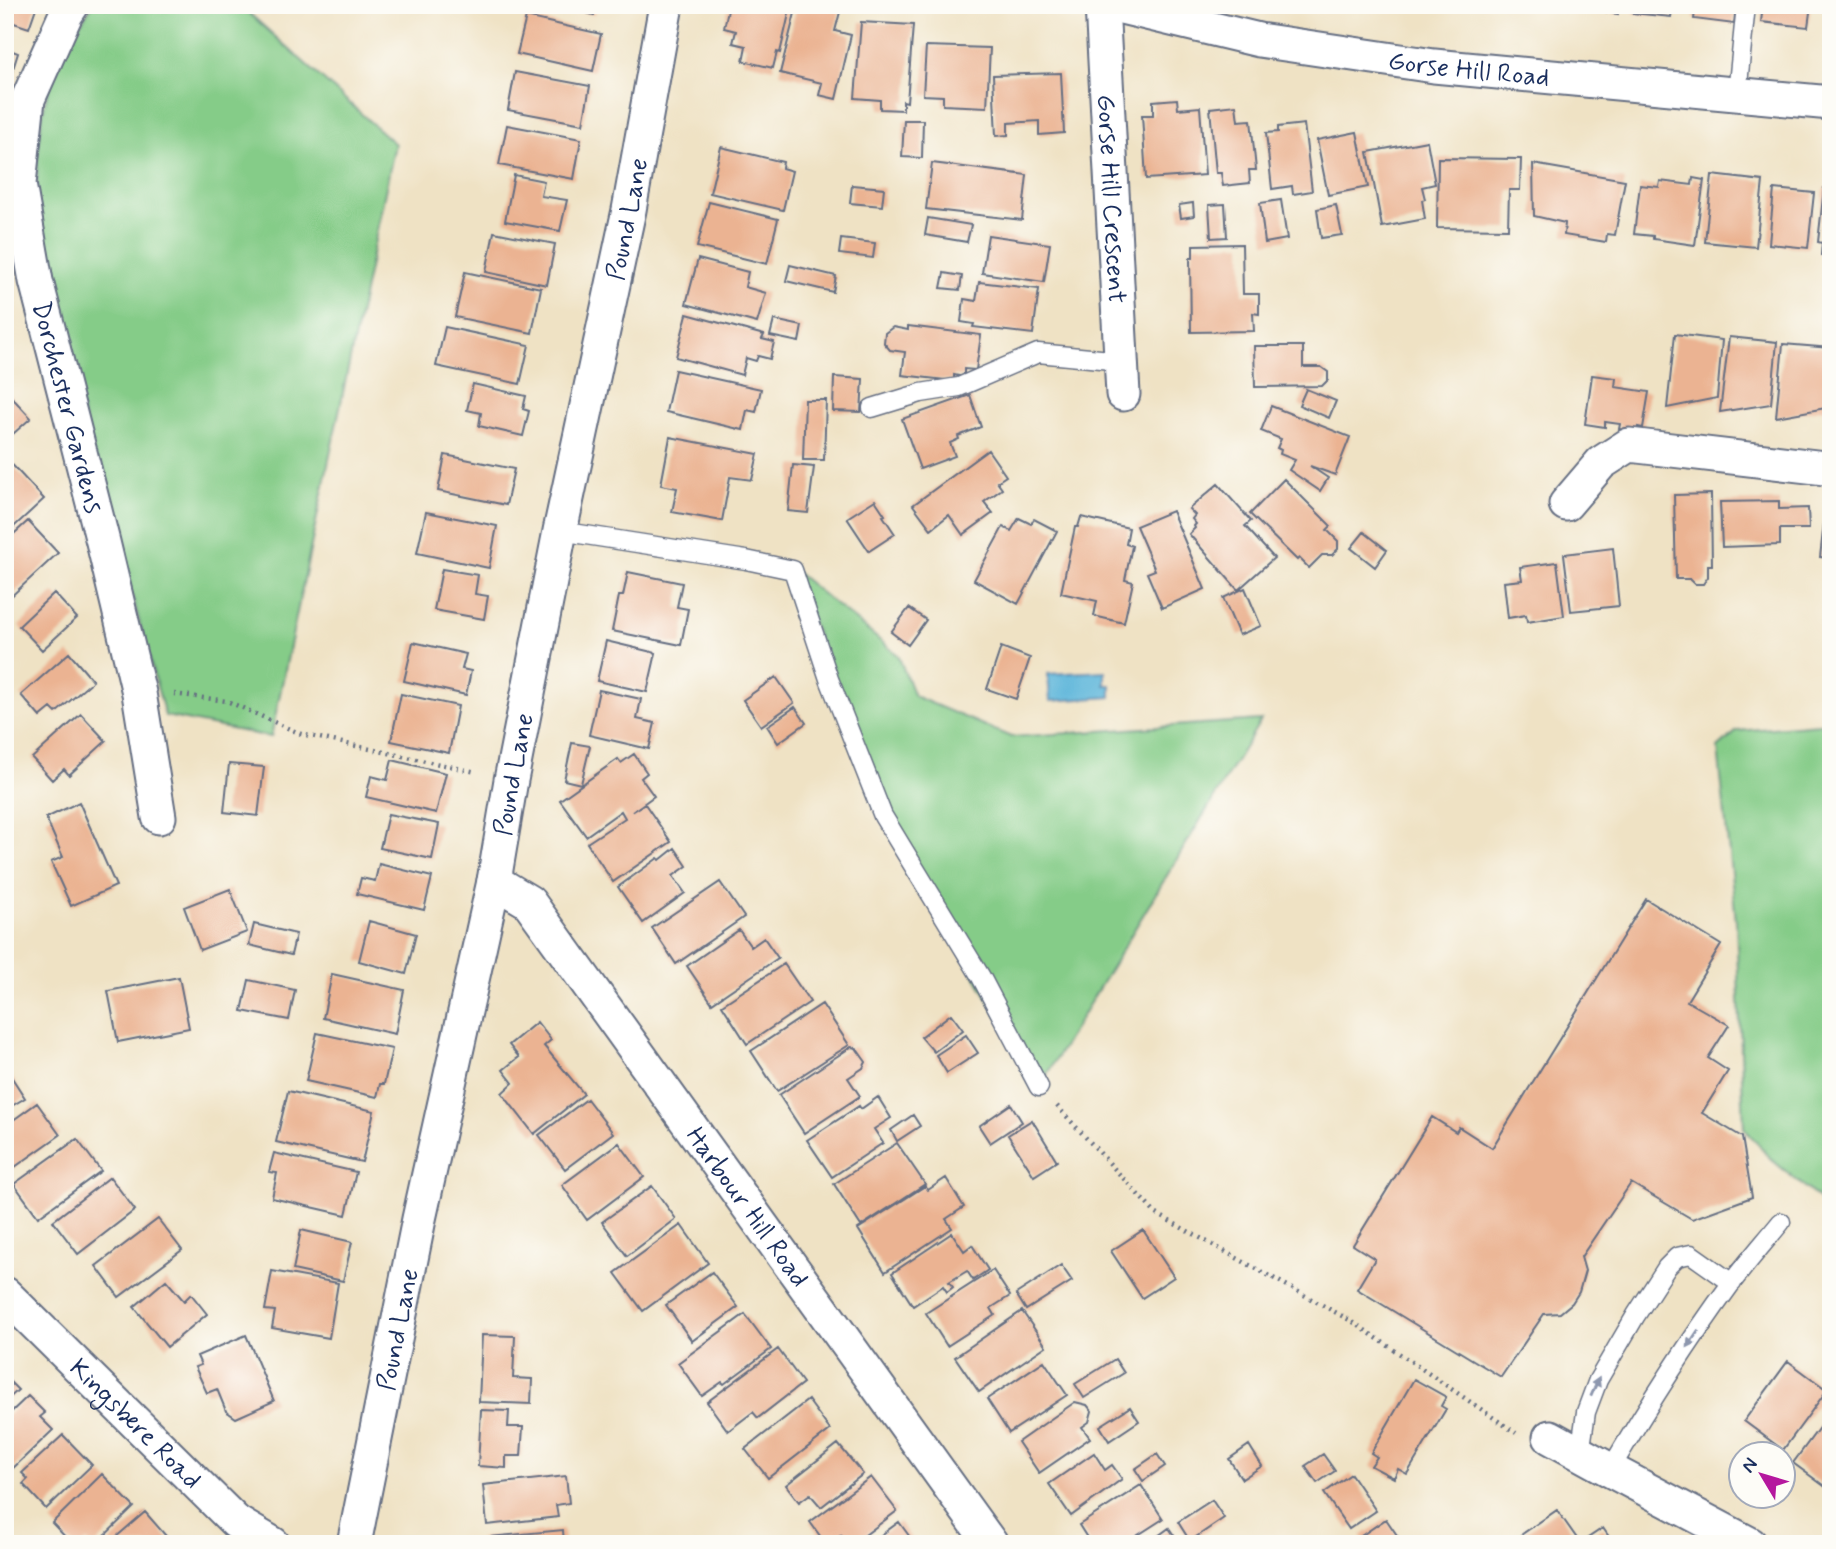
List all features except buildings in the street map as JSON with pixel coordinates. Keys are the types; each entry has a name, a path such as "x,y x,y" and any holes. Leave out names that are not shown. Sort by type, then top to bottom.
{"street":[{"name":"Dorchester Gardens","path":"72,5 28,99 19,184 36,281 139,693 159,817"},
{"name":"Pound Lane","path":"354,1544 419,1219 494,881 559,531 629,209 666,5"},
{"name":"Gorse Hill Crescent","path":"1102,5 1123,394"},
{"name":"Gorse Hill Road","path":"1113,5 1259,40 1434,66 1831,103"},
{"path":"1566,504 1601,463 1629,445 1831,467"},
{"name":"Harbour Hill Road","path":"494,881 529,902 991,1544"},
{"name":"Kingsbere Road","path":"5,1294 236,1522 273,1544"},
{"path":"1550,1437 1750,1544"}],"lane":[{"path":"1737,94 1746,5"},
{"path":"872,408 921,393 959,387 1038,353 1121,361"},
{"path":"559,531 746,560 793,570 829,679 883,816 981,978 1040,1087"},
{"path":"1610,1471 1654,1397 1732,1283 1781,1222"},
{"path":"1580,1454 1587,1412 1595,1387 1667,1267 1677,1257 1691,1254 1732,1283"}],"path":[{"path":"139,693 166,693 227,701 301,734 511,780"},
{"path":"1040,1087 1155,1213 1353,1322 1528,1441 1550,1437"}],"green space":[{"path":"93,5 240,5 395,144 271,737 165,716 53,305 38,220 37,168 40,134 45,102 58,64 78,26"},
{"path":"793,570 898,655 914,696 1011,737 1261,720 1039,1087 883,816"},
{"path":"1831,723 1831,1209 1771,1159 1744,1128 1736,921 1718,748 1737,731"}],"water":[{"path":"1105,671 1105,685 1111,685 1111,697 1050,701 1048,674"}]}
